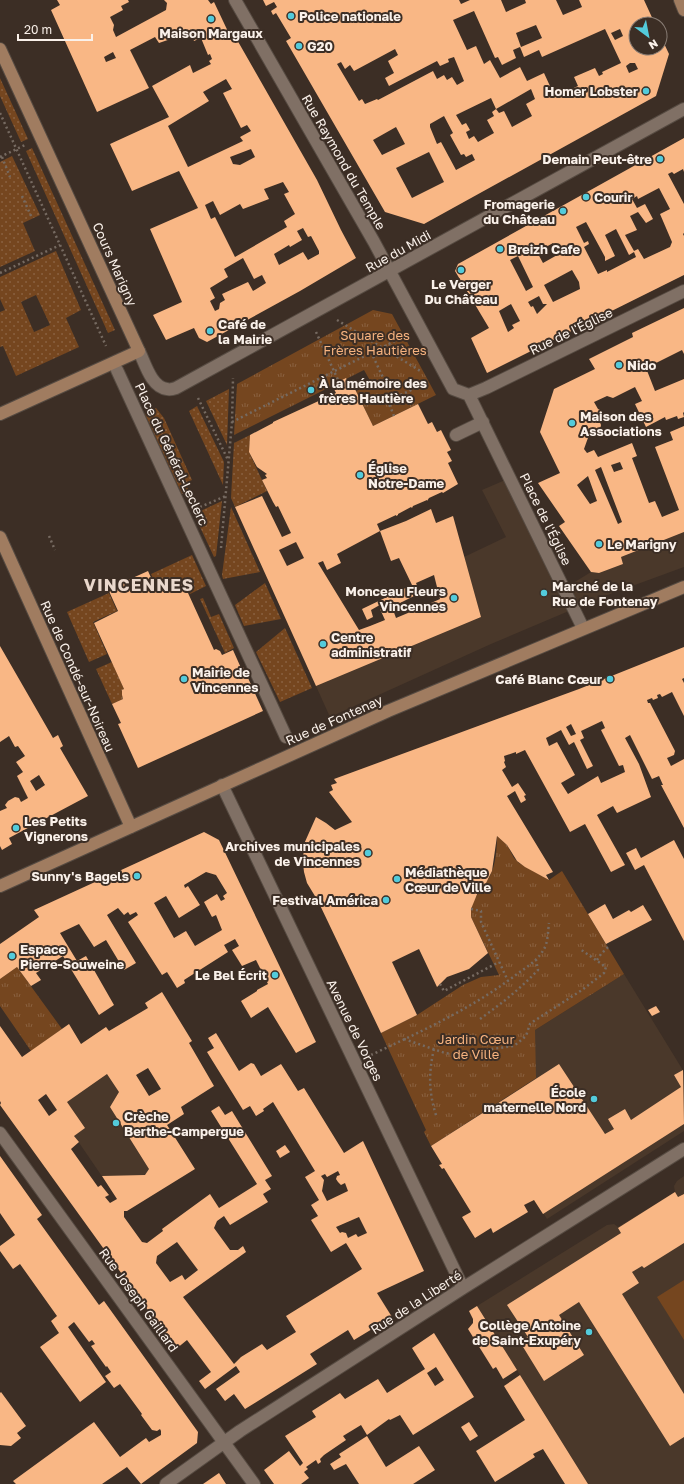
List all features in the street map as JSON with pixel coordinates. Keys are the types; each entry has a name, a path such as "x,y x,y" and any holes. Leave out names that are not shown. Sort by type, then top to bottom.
{"street":[{"name":"Rue Raymond du Temple","path":"235,0 390,271 453,389"},
{"path":"680,0 684,10"},
{"name":"Cours Marigny","path":"0,49 139,351"},
{"name":"Rue du Midi","path":"139,351 152,379 158,386 167,390 190,382 684,109"},
{"name":"Rue de l'Église","path":"469,395 684,291"},
{"path":"0,414 139,351"},
{"name":"Place du Général-Leclerc","path":"117,370 286,737"},
{"path":"453,389 469,395"},
{"name":"Place de l'Église","path":"469,395 583,628"},
{"path":"456,435 483,422"},
{"name":"Rue de Condé-sur-Noireau","path":"0,537 3,553 131,827"},
{"name":"Rue de Fontenay","path":"0,886 388,711 583,628 684,587"},
{"name":"Avenue de Vorges","path":"222,785 463,1288"},
{"name":"Rue Joseph Gaillard","path":"0,1133 254,1484"},
{"name":"Rue de la Liberté","path":"166,1484 224,1442 463,1288 684,1149"}],"path":[{"path":"0,114 108,349"},
{"path":"10,177 1,157 42,138"},
{"path":"22,196 32,218"},
{"path":"0,273 60,245"},
{"path":"337,320 453,389"},
{"path":"316,331 339,382"},
{"path":"232,422 410,333"},
{"path":"371,352 393,399"},
{"path":"221,549 232,422 233,378"},
{"path":"394,416 388,402 434,379"},
{"path":"198,398 229,461"},
{"path":"184,514 226,496"},
{"path":"49,536 55,550"},
{"path":"471,909 481,911 481,922 508,981"},
{"path":"355,1063 423,1031 479,1000 508,981 536,960 545,948 549,923"},
{"path":"596,960 608,947"},
{"path":"404,1039 454,1054 514,1046 526,1036 530,1024 534,1020 582,990 604,973 606,967 580,949"},
{"path":"480,1019 504,1001 538,970 536,960"},
{"path":"440,984 444,991 499,962"},
{"path":"434,1049 430,1063 429,1077 433,1105 437,1118"}],"shaded area":[{"name":"Marché de la Rue de Fontenay","path":"510,478 565,588 591,572 599,573 623,564 621,557 684,532 684,567 602,597 491,644 330,717 316,686 481,617 464,557 506,537 482,490"},
{"name":"École maternelle Nord","path":"624,974 684,1072 684,1131 547,1219 480,1114 529,1083 535,1030"},
{"name":"Crèche Berthe-Campergue","path":"106,1027 184,1152 162,1167 125,1210 56,1109 103,1077 81,1044"},
{"name":"Collège Antoine de Saint-Exupéry","path":"684,1176 684,1484 588,1484 477,1306 607,1225 614,1224 618,1227 675,1192 674,1186 677,1181"}],"green space":[{"path":"0,78 28,139 21,142 0,96"},
{"path":"32,148 115,330 108,333 26,151"},
{"path":"12,156 40,215 23,223 35,251 0,267 0,162"},
{"path":"56,251 81,310 66,318 79,347 16,376 3,346 0,347 0,312 5,310 0,299 0,277","holes":["36,295 50,325 34,332 21,302"]},
{"name":"Square des Frères Hautières","path":"373,310 392,314 436,395 373,426 356,391 372,384 364,370 234,435 237,384"},
{"path":"229,389 227,445 206,401"},
{"path":"197,406 224,462 223,485 189,411"},
{"path":"156,408 164,418 192,480 185,483 189,491 182,494 145,414"},
{"path":"250,435 249,452 267,491 235,507 231,498 234,443"},
{"path":"222,501 216,556 214,557 194,514"},
{"path":"231,507 260,572 223,579 222,575"},
{"path":"192,555 206,586 190,594 184,580 159,592 151,574"},
{"path":"265,583 281,619 244,626 235,605"},
{"path":"109,593 117,611 93,622 107,654 89,662 67,612"},
{"path":"203,598 211,617 219,614 234,648 225,653 200,599"},
{"path":"285,628 312,688 280,702 256,652"},
{"path":"112,662 124,689 122,691 123,699 112,704 96,669"},
{"name":"Jardin Cœur de Ville","path":"497,836 507,845 514,858 519,863 549,880 562,871 624,974 535,1030 536,1078 431,1146 424,1132 426,1130 381,1033 417,1015 463,985 481,977 499,975 471,917 471,910 474,900 490,876 494,866"},
{"path":"17,967 62,1029 31,1051 0,1006 0,979"},
{"path":"684,1280 684,1340 657,1297"}],"building":[{"path":"57,0 128,0 129,2 121,6 123,10 110,17 114,25 113,30 116,37 166,10 167,3 164,0 208,0 211,4 214,2 232,40 236,38 317,180 356,258 300,291 207,342 199,338 194,328 166,340 153,315 182,302 150,229 198,208 179,171 132,191 110,144 169,117 152,86 190,65 193,73 211,64 209,61 212,59 210,54 208,55 201,38 194,41 191,32 159,43 155,37 130,50 149,88 97,112 51,10 60,5","holes":["113,52 116,58 106,62 104,57","226,79 232,89 223,93 241,128 247,125 251,131 240,137 243,141 188,167 168,126 209,101 203,92","251,149 255,157 240,165 233,164 230,157","283,182 289,192 284,194 295,214 284,221 287,227 235,257 215,217 211,219 205,205 213,201 220,215 240,204 243,209 269,199 264,189","303,228 308,237 311,236 319,251 319,254 308,260 303,252 279,265 274,254 289,245 290,247 302,240 297,231","243,258 254,279 262,275 266,283 253,291 248,282 222,294 225,300 220,303 219,309 215,311 210,301 215,298 210,288 228,277 224,269"]},
{"path":"263,0 459,0 461,4 470,0 501,0 506,12 526,3 525,0 556,0 563,15 582,7 579,0 644,0 651,16 628,16 628,56 668,56 668,52 669,54 656,96 424,224 385,212 286,41 291,38 276,13 273,15 271,11 277,7 274,2 266,6","holes":["474,11 495,58 498,57 502,65 516,58 513,50 520,47 524,57 539,50 542,57 605,29 621,63 602,72 603,74 599,76 595,68 574,77 578,86 555,97 544,73 527,81 520,67 500,78 490,60 484,64 476,46 467,50 453,20","536,25 542,38 521,47 516,33","620,29 623,36 615,40 611,33","395,49 398,55 388,61 394,73 385,78 389,86 437,61 440,66 449,62 448,59 454,57 464,81 457,85 452,77 447,80 444,75 437,79 433,71 378,100 377,99 365,104 362,99 359,101 337,64 341,62 345,69 350,65 354,71","630,63 635,63 638,69 629,73 626,66","531,89 535,99 526,104 532,116 512,127 504,111 499,113 496,109","491,98 496,109 492,112 494,116 487,120 494,133 478,142 474,136 469,139 466,132 470,130 466,123 462,125 456,115","444,116 453,133 450,135 461,155 464,154 466,157 472,154 475,160 456,170 441,142 437,144 430,124","396,127 405,144 382,155 373,140","429,152 444,182 412,198 396,168"]},
{"path":"684,138 684,172 683,169 674,174 672,172 668,174 684,204 684,275 487,373 471,338 489,328 455,271 458,264","holes":["659,188 670,209 660,214 672,242 670,247 644,259 638,249 634,251 625,235 637,230 630,216 638,212 646,223 653,219 645,204 637,208 632,199 637,196 638,199","586,222 605,257 605,261 615,256 605,235 616,229 629,255 634,252 636,257 607,272 607,270 598,274 584,247 589,244 588,241 584,243 576,227","553,243 559,254 543,263 537,252","518,256 533,287 526,291 510,260","572,270 579,282 580,289 553,302 544,285","539,296 543,304 547,304 537,314 533,306 531,307 528,302","511,304 520,321 512,325 514,328 508,332 499,311"]},
{"path":"684,308 684,354 682,350 646,368 655,391 684,379 684,417 678,419 677,416 666,420 665,417 646,427 635,404 642,401 635,387 613,398 607,396 594,402 598,409 602,411 599,420 601,425 599,434 593,437 589,435 584,449 587,453 594,450 598,457 632,443 637,456 632,458 649,503 655,501 662,517 679,510 655,447 673,440 670,432 684,426 684,532 621,557 623,564 599,573 591,572 559,526 565,522 538,483 560,473 540,432 554,389 595,369 589,359 633,337 632,333","holes":["620,462 623,469 614,472 611,465","601,467 622,522 618,524 595,470","588,476 597,501 590,504 577,485"]},
{"path":"346,378 350,386 353,385 373,426 418,404 428,424 432,422 437,432 441,430 451,450 447,452 452,461 448,463 458,484 443,493 442,492 429,498 427,501 413,506 412,508 411,507 396,516 377,524 380,531 431,509 436,523 453,516 481,617 316,686 235,507 262,496 282,537 291,533 278,506 276,507 262,480 267,478 265,475 267,474 257,467 249,452 250,435 273,422 336,393 332,385","holes":["380,531 391,561 399,558 412,585 362,609 367,620 373,617 371,610 385,602 387,606 380,609 385,620 359,630 318,563 323,561 327,570 341,563 337,554","296,542 304,558 287,566 279,550","434,575 440,599 420,608 418,604 414,606 415,610 396,618 392,607 420,593 416,583"]},
{"name":"Mairie de Vincennes","path":"148,571 158,593 183,582 214,650 216,649 220,651 222,655 233,650 241,668 243,667 263,711 138,768 118,724 121,723 112,704 123,699 122,690 124,689 94,623 118,611 108,589"},
{"path":"0,646 53,738 58,735 63,746 60,748 88,796 9,838 12,844 2,850 0,846 0,811 7,808 5,805 8,801 15,797 19,798 21,802 28,798 17,776 23,772 16,762 25,756 18,746 15,747 9,736 0,742","holes":["39,775 45,785 36,791 30,781"]},
{"name":"Médiathèque Cœur de Ville","path":"684,647 684,678 682,679 684,683 684,716 672,692 662,697 660,694 657,695 658,698 653,700 652,698 647,700 675,751 674,755 667,758 671,766 684,759 684,828 661,785 663,785 659,776 652,779 630,735 625,738 639,764 651,797 617,813 613,806 597,815 625,865 611,872 585,824 570,832 525,750 516,754 516,752 504,756 506,767 502,770 512,787 518,783 526,795 524,796 526,800 521,803 515,791 507,796 553,872 546,875 549,880 525,867 517,861 507,845 497,836 492,871 486,883 478,892 471,909 471,917 488,953 469,969 447,977 437,987 419,949 392,962 417,1015 381,1033 318,901 307,883 304,872 304,844 316,817 335,830 352,822 329,792 333,790 331,785 337,783 334,779 579,689","holes":["602,721 605,728 601,730 619,766 623,765 625,772 601,783 598,776 568,794 561,783 575,775 557,742 549,746 546,738 561,730 569,745 574,742 587,769 593,766 580,740 584,738 581,731","571,724 576,734 571,736 566,727"]},
{"path":"204,832 219,840 316,1042 296,1053 268,1007 251,1018 241,1001 268,984 256,960 242,966 232,950 239,946 235,939 224,945 228,952 184,980 185,983 177,988 167,972 162,975 128,922 138,915 136,912 130,915 128,912 124,915 118,908 107,915 136,963 124,970 106,940 94,947 79,924 60,933 77,961 86,956 114,1005 99,1015 63,956 36,973 41,980 31,986 17,967 0,979 0,944 39,917 34,910","holes":["206,872 216,875 227,893 223,896 225,899 221,901 217,894 204,902 212,917 216,915 222,930 195,946 186,931 174,938 154,903 166,896 179,918 200,905 188,886 185,888 184,885"]},
{"path":"674,840 684,859 684,941 644,865 635,870 626,853 636,848 641,858"},
{"path":"605,904 613,919 629,910 631,912 643,905 652,920 606,944 588,914"},
{"path":"162,992 192,1041 189,1043 214,1086 181,1107 184,1114 167,1125 195,1169 127,1211 124,1211 124,1217 142,1242 147,1243 163,1231 162,1229 210,1194 219,1208 257,1184 211,1111 219,1106 225,1115 232,1111 272,1176 265,1180 271,1189 263,1194 268,1202 230,1225 224,1216 217,1221 214,1228 230,1250 238,1250 243,1246 246,1252 183,1297 234,1364 241,1357 262,1344 267,1350 296,1332 286,1316 362,1269 346,1243 331,1252 311,1220 318,1216 311,1205 319,1200 305,1177 315,1171 273,1102 263,1109 264,1111 256,1116 250,1106 243,1110 207,1052 214,1048 208,1038 216,1033 239,1071 251,1063 254,1064 261,1076 281,1064 298,1091 304,1088 344,1153 363,1141 424,1271 377,1293 392,1317 354,1340 348,1330 310,1354 317,1364 245,1409 234,1394 225,1401 216,1389 240,1372 236,1366 205,1389 199,1381 211,1372 187,1340 176,1349 0,1105 0,1026 22,1057 69,1024 81,1044 106,1027 109,1031 148,1008 145,1003","holes":["148,1068 161,1089 149,1096 136,1075","107,1074 119,1092 110,1107 149,1169 145,1175 102,1176 117,1199 110,1203 105,1197 109,1195 101,1185 98,1187 71,1149 79,1142 74,1136 85,1128 67,1102","46,1094 57,1110 49,1116 38,1100","338,1171 340,1175 337,1176 336,1179 341,1185 345,1183 348,1191 327,1201 322,1191 324,1180 321,1176 325,1174 327,1177","359,1217 367,1233 358,1237 356,1234 348,1238 346,1233 340,1233 336,1227","177,1242 198,1270 185,1280 182,1275 170,1282 156,1263 157,1256"]},
{"path":"656,1006 660,1012 652,1016 648,1010"},
{"path":"559,1064 605,1134 614,1129 608,1119 625,1109 631,1120 681,1087 674,1075 683,1070 684,1124 543,1214 534,1200 524,1205 528,1212 493,1233 491,1228 475,1238 462,1217 471,1212 444,1168 442,1169 439,1165 442,1164 431,1146"},
{"path":"285,1145 290,1152 280,1158 276,1151"},
{"path":"0,1156 42,1215 37,1219 99,1305 104,1301 198,1432 197,1443 141,1484 127,1467 102,1484 16,1484 13,1481 94,1422 120,1457 146,1438 149,1442 161,1435 161,1431 160,1429 157,1431 152,1430 120,1384 114,1388 105,1376 111,1372 91,1346 95,1344 92,1340 89,1342 74,1322 68,1327 106,1382 80,1402 40,1347 59,1333 51,1321 57,1316 20,1264 13,1269 0,1251 0,1246 15,1235 0,1213"},
{"path":"675,1192 678,1197 684,1194 684,1243 644,1268 642,1266 632,1272 639,1283 622,1294 684,1394 684,1437 670,1446 579,1302 559,1315 584,1355 544,1381 520,1342 528,1337 507,1305 621,1233 618,1228"},
{"path":"477,1306 517,1370 503,1379 496,1367 493,1369 468,1329 473,1323 473,1319 469,1311"},
{"path":"434,1333 474,1397 413,1435 400,1415 390,1420 389,1419 367,1435 361,1425 343,1436 346,1440 324,1455 320,1459 321,1462 318,1464 316,1460 306,1467 308,1469 304,1472 309,1478 301,1484 274,1484 264,1470 289,1451 300,1466 303,1463 285,1436 316,1417 312,1411 340,1393 345,1399 378,1379 387,1393 425,1369 412,1348","holes":["436,1367 444,1380 435,1386 427,1373"]},
{"path":"520,1375 588,1484 565,1484 543,1449 533,1454 535,1457 495,1482 476,1451 525,1420 504,1386"},
{"path":"1,1392 26,1426 17,1433 21,1438 11,1446 0,1445"},
{"path":"469,1422 478,1436 470,1441 461,1427"},
{"path":"367,1436 386,1467 419,1446 435,1470 413,1484 359,1484 346,1464 334,1470 330,1464 341,1457 339,1454"},
{"path":"219,1473 226,1484 203,1484"}],"place":[{"name":"Police nationale","path":"291,16"},
{"name":"Maison Margaux","path":"211,19"},
{"name":"G20","path":"299,46"},
{"name":"Homer Lobster","path":"646,91"},
{"name":"Demain Peut-être","path":"660,159"},
{"name":"Courir","path":"586,197"},
{"name":"Fromagerie du Château","path":"563,211"},
{"name":"Breizh Cafe","path":"500,249"},
{"name":"Le Verger Du Château","path":"461,270"},
{"name":"Café de la Mairie","path":"210,331"},
{"name":"Nido","path":"619,365"},
{"name":"À la mémoire des frères Hautière","path":"311,390"},
{"name":"Maison des Associations","path":"572,423"},
{"name":"Église Notre-Dame","path":"360,475"},
{"name":"Le Marigny","path":"599,544"},
{"name":"Marché de la Rue de Fontenay","path":"544,593"},
{"name":"Monceau Fleurs Vincennes","path":"454,598"},
{"name":"Centre administratif","path":"323,644"},
{"name":"Mairie de Vincennes","path":"184,679"},
{"name":"Café Blanc Cœur","path":"610,679"},
{"name":"Les Petits Vignerons","path":"16,828"},
{"name":"Archives municipales de Vincennes","path":"368,853"},
{"name":"Sunny's Bagels","path":"137,876"},
{"name":"Médiathèque Cœur de Ville","path":"397,879"},
{"name":"Festival América","path":"386,900"},
{"name":"Espace Pierre-Souweine","path":"12,956"},
{"name":"Le Bel Écrit","path":"275,975"},
{"name":"École maternelle Nord","path":"594,1099"},
{"name":"Crèche Berthe-Campergue","path":"116,1123"},
{"name":"Collège Antoine de Saint-Exupéry","path":"589,1332"}],"district":[{"name":"VINCENNES","path":"139,584"}]}
